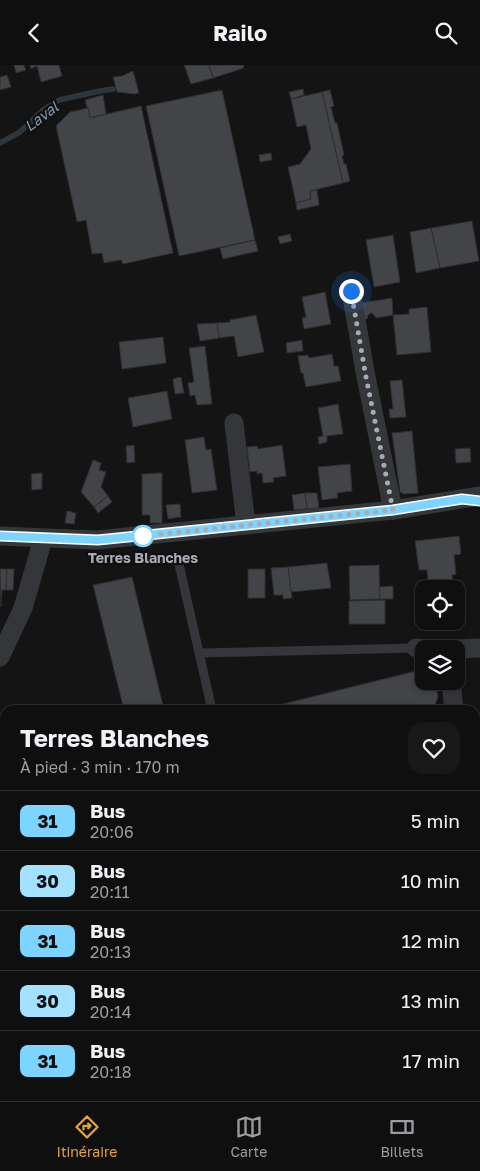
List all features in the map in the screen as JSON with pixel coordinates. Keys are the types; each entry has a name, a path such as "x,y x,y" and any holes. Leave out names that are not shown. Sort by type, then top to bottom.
{"street":[{"path":"351,291 393,510"},
{"path":"234,423 246,525"},
{"path":"0,536 98,540 393,510 474,499"},
{"path":"0,657 23,608 43,539"},
{"path":"465,649 480,648"},
{"path":"452,690 453,705"}],"lane":[{"path":"178,560 211,705"},
{"path":"199,653 415,649"}],"building":[{"path":"14,65 24,65 26,70 16,73"},
{"path":"30,65 59,65 62,76 41,82 37,66 31,69"},
{"path":"184,65 209,65 213,78 191,84"},
{"path":"209,65 243,65 244,68 213,78"},
{"path":"133,71 139,93 117,92 113,77 122,76"},
{"path":"7,75 11,87 0,90 0,77"},
{"path":"303,89 304,95 291,99 289,92"},
{"path":"222,90 255,240 179,256 146,106"},
{"path":"330,90 334,106 331,107 335,123 337,123 344,155 342,156 350,181 343,183 322,92"},
{"path":"322,92 343,183 310,191 311,199 296,203 288,167 300,164 311,149 306,125 297,127 291,99"},
{"path":"103,95 106,114 90,118 85,100"},
{"path":"141,106 173,253 123,264 121,260 104,263 102,253 92,254 86,220 77,222 56,126 70,112 88,108 90,118"},
{"path":"271,153 272,160 260,162 259,155"},
{"path":"317,190 319,205 297,210 296,203 311,199 310,191"},
{"path":"472,221 479,261 440,268 431,228"},
{"path":"431,228 440,268 416,273 410,232"},
{"path":"290,234 292,241 280,244 278,237"},
{"path":"393,235 400,282 374,287 366,240"},
{"path":"255,240 258,251 223,259 220,248"},
{"path":"325,292 331,324 304,329 302,318 306,317 302,297"},
{"path":"392,298 393,315 376,318 372,313 368,315 367,319 364,319 361,303"},
{"path":"427,307 431,352 397,355 393,315 409,314 409,309"},
{"path":"256,315 264,352 238,357 234,336 219,338 217,323 230,322 230,320"},
{"path":"217,323 219,338 200,341 197,324"},
{"path":"163,337 166,363 122,369 119,342"},
{"path":"302,340 303,351 287,353 286,343"},
{"path":"205,346 212,404 197,405 195,395 190,396 188,383 194,382 189,348"},
{"path":"332,354 334,366 338,366 341,381 306,387 298,356 308,355 309,358"},
{"path":"181,377 184,393 175,394 173,379"},
{"path":"402,380 406,417 390,418 389,409 393,409 390,381"},
{"path":"167,391 172,419 133,427 128,398"},
{"path":"338,404 343,434 327,436 327,442 319,444 318,437 323,436 318,408"},
{"path":"412,431 418,493 404,494 400,492 392,433"},
{"path":"204,437 206,450 211,449 217,490 192,493 185,440"},
{"path":"134,445 135,462 127,463 126,446"},
{"path":"282,445 286,476 273,478 274,482 263,483 262,473 257,474 257,471 250,472 247,447 257,446 258,449"},
{"path":"470,448 471,462 456,463 455,449"},
{"path":"93,460 101,463 99,470 106,472 101,487 108,496 94,507 81,492"},
{"path":"350,464 352,491 337,493 338,498 322,500 318,467"},
{"path":"42,473 42,489 32,490 31,474"},
{"path":"162,473 162,523 150,523 150,515 142,515 142,474"},
{"path":"305,493 317,493 319,508 307,509"},
{"path":"305,493 307,509 294,510 292,495"},
{"path":"108,496 112,502 98,513 94,507"},
{"path":"180,504 181,517 168,519 166,505"},
{"path":"67,511 76,513 74,524 65,523"},
{"path":"459,536 461,554 454,555 456,574 452,575 452,580 428,580 427,570 419,570 415,541"},
{"path":"327,563 331,588 291,592 288,567"},
{"path":"379,565 380,599 350,600 349,566"},
{"path":"288,567 292,598 283,599 283,595 274,595 271,568"},
{"path":"0,569 7,569 6,590 2,590 1,607"},
{"path":"7,569 14,569 13,590 6,590"},
{"path":"248,569 265,569 265,598 248,598"},
{"path":"132,577 163,705 123,705 93,585"},
{"path":"393,586 393,599 380,599 379,587"},
{"path":"385,600 385,624 349,624 349,601"},
{"path":"415,671 415,690 437,690 438,697 435,705 279,705"}],"waterway":[{"name":"Laval","path":"0,143 20,132 43,110 59,100 113,89"}],"bus line":[{"name":"31","path":"0,536 98,540 393,510 462,499 480,501"}],"place":[{"name":"Terres Blanches","path":"143,536"}],"route":[{"path":"143,536 393,510 351,291"}]}
